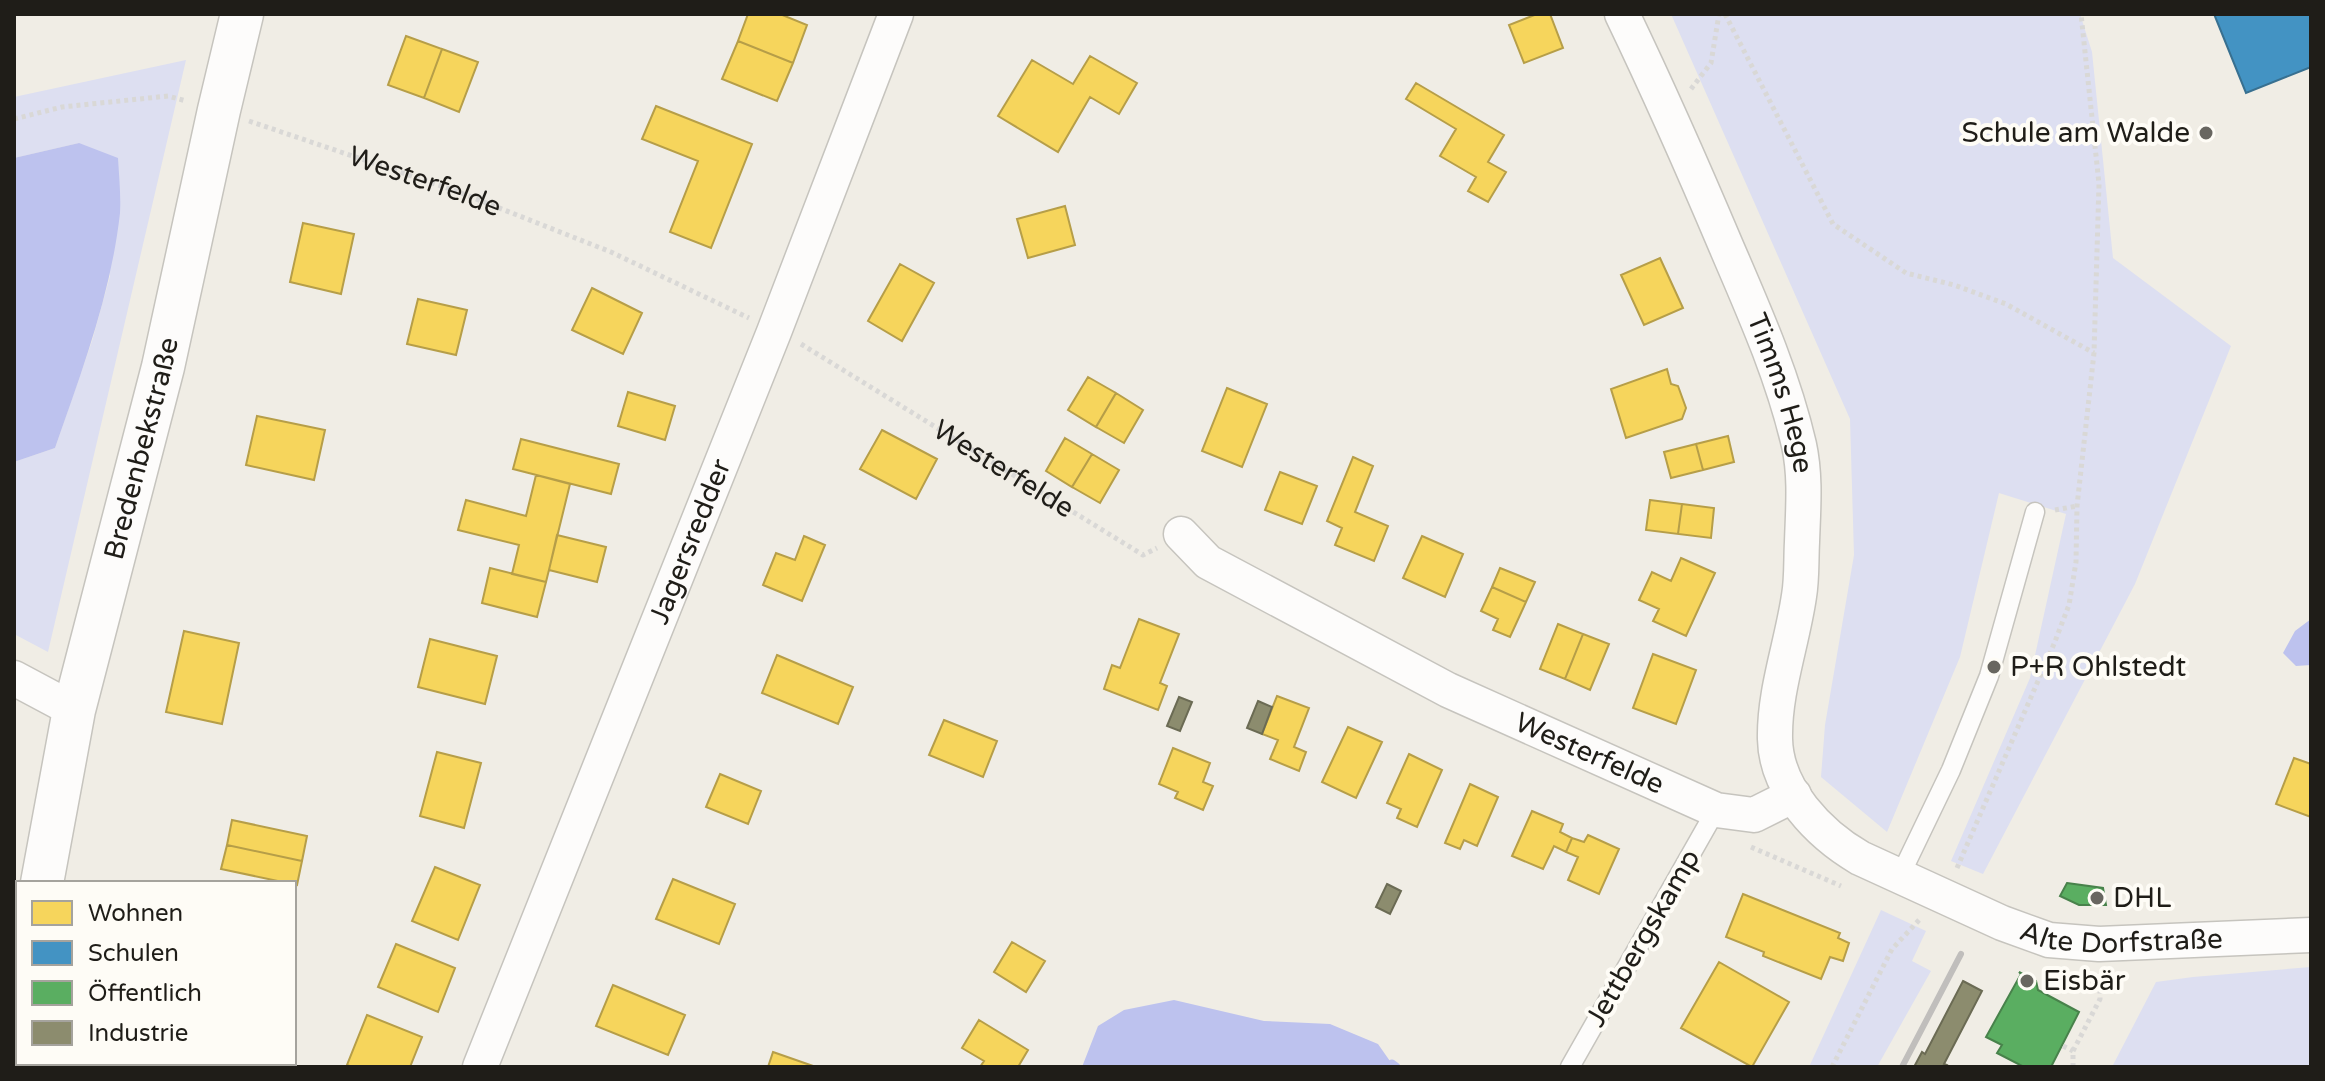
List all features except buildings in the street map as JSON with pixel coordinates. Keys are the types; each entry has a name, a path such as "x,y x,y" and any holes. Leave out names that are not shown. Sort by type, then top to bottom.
{"street":[{"name":"Bredenbekstraße","path":"42,881 74,710 163,367 242,14"},
{"name":"Jagersredder","path":"480,1067 774,332 896,14"},
{"name":"Timms Hege","path":"1622,14 1670,115 1773,359 1800,450 1803,489 1800,594 1775,723 1775,744 1781,769 1794,795"},
{"name":"Westerfelde","path":"1181,534 1208,562 1448,690 1720,811 1754,815 1794,795"},
{"path":"14,678 74,710"},
{"path":"1794,795 1808,816 1841,847 1941,897"},
{"name":"Alte Dorfstraße","path":"1941,897 2040,937 2099,944 2311,935"}],"lane":[{"path":"1899,878 1951,770 1989,676 2035,512"},
{"name":"Jettbergskamp","path":"1570,1067 1720,811"}],"path":[{"path":"1670,115 1711,63 1722,14"},
{"path":"1722,14 1833,224 1906,273 1954,285 2006,304 2094,353"},
{"path":"1832,1067 1892,949 1941,897 1956,869 2069,605 2076,562 2077,506 2094,353 2099,184 2081,14"},
{"name":"Westerfelde","path":"14,119 62,107 168,96 219,110 456,191 611,252 807,348 1143,555 1181,534"},
{"path":"1720,811 1751,847 1848,889"},
{"path":"2073,1067 2073,1051 2100,999 2099,944"},
{"path":"2063,1046 2073,1051"}],"shaded area":[{"path":"1671,14 2080,14 2092,52 2113,258 2231,346 2135,584 1983,874 1951,861 2030,678 2066,514 1999,493 1960,657 1887,832 1821,777 1825,725 1854,555 1850,419"},
{"path":"186,60 48,652 14,634 14,462 55,448 92,341 110,276 79,143 14,158 14,97"},
{"path":"1881,910 1926,931 1912,961 1931,971 1877,1067 1809,1067"},
{"path":"2311,967 2311,1067 2112,1067 2156,982"}],"water":[{"path":"79,143 118,158 120,213 110,273 94,332 55,448 14,462 14,158"},
{"path":"2311,619 2311,665 2296,666 2283,653 2295,631"},
{"path":"1174,1000 1264,1021 1330,1024 1378,1044 1392,1064 1390,1067 1082,1067 1098,1026 1124,1010"}],"waterway":[{"path":"1392,1064 1396,1067"}],"railway":[{"path":"1902,1067 1961,954"}],"place":[{"name":"Schule am Walde","path":"2206,133"},
{"name":"P+R Ohlstedt","path":"1994,667"},
{"name":"DHL","path":"2097,898"},
{"name":"Eisbär","path":"2027,981"}]}
